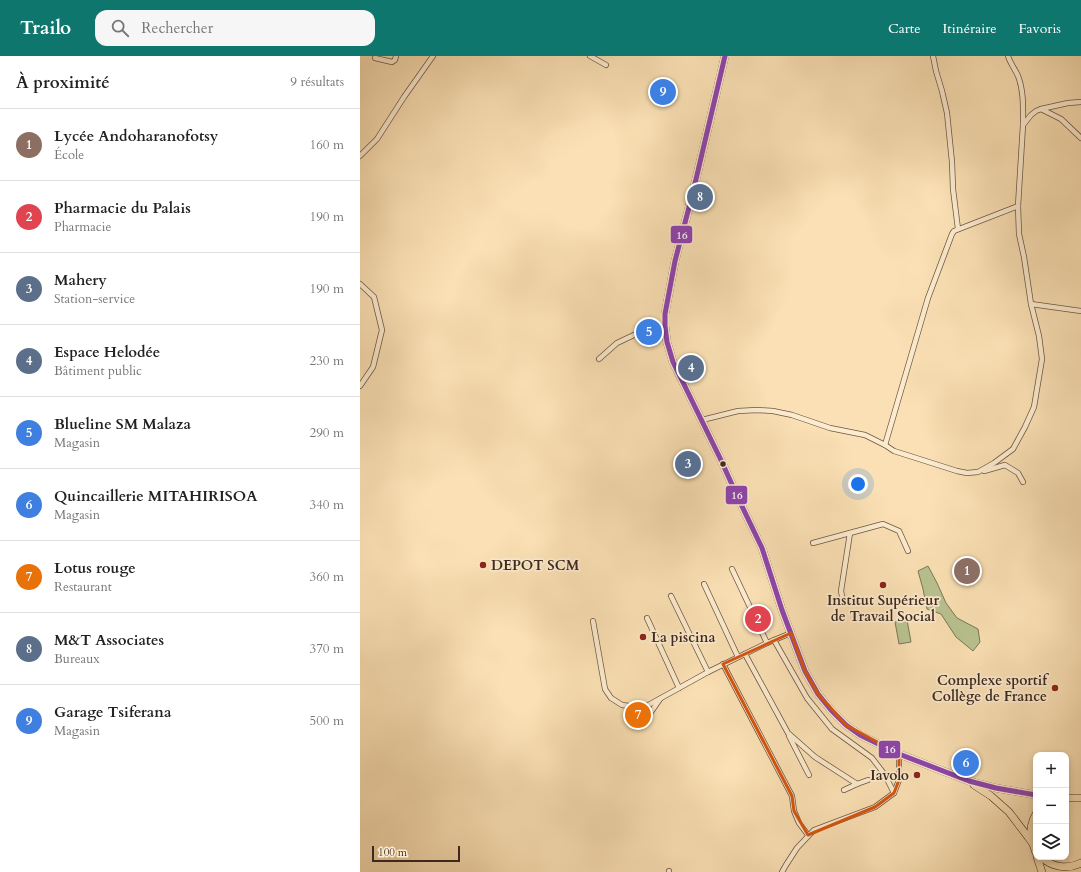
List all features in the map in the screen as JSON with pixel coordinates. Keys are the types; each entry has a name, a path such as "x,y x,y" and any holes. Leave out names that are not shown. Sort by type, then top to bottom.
{"main road":[{"path":"725,56 675,261 665,314 667,342 673,362 762,548 782,610 805,671 818,694 831,710 846,725 860,735 899,754 969,781 996,788 1033,794"},
{"path":"969,781 991,796 1009,812 1033,846"},
{"path":"1069,798 1081,798"},
{"path":"1069,798 1081,802"},
{"path":"1033,821 1031,828 1031,839 1033,844"},
{"path":"1038,860 1042,872"},
{"path":"1045,860 1051,864 1061,867 1073,866 1081,863"}],"street":[{"path":"375,58 392,62 395,60 396,56"},
{"path":"360,156 377,139 433,56"},
{"path":"590,56 606,65"},
{"path":"933,56 947,112 953,189 958,229"},
{"path":"978,472 994,463 1013,449 1025,428 1034,407 1042,359 1039,336 1031,304 1019,234 1018,206 1023,100 1018,75 1008,56"},
{"path":"1023,125 1036,111 1068,103 1081,102"},
{"path":"1042,109 1061,120 1081,138"},
{"path":"885,445 928,298 952,234 958,229 1018,206"},
{"path":"360,284 374,297 382,330 373,367 360,386"},
{"path":"1031,304 1081,310"},
{"path":"599,359 617,343 636,334 665,326"},
{"path":"702,420 738,411 773,411 792,415 830,428 865,435 894,451 957,472 978,472 1005,466 1018,473 1024,482"},
{"path":"814,543 883,524 899,531 908,551"},
{"path":"843,600 841,591 850,533"},
{"path":"732,568 767,643"},
{"path":"704,584 738,658"},
{"path":"671,596 708,672"},
{"path":"647,618 679,688"},
{"path":"593,621 605,689 611,698 622,705 644,708 723,664 791,633"},
{"path":"774,640 807,698 832,730 872,758 885,775 894,793"},
{"path":"744,654 788,733 809,775"},
{"path":"723,664 792,796 794,812 808,835"},
{"path":"635,722 651,712 661,698"},
{"path":"788,733 815,758 857,784"},
{"path":"782,872 797,848 814,830 875,807 894,793 899,780 899,754"},
{"path":"844,790 868,780"}],"highlighted area":[{"path":"791,633 805,671 818,694 846,725 899,754 899,780 894,793 875,807 808,835 794,811 792,796 723,664"}],"green space":[{"path":"928,566 946,603 957,618 978,629 980,642 973,651 956,637 941,614 927,609 918,571"},
{"path":"907,620 911,642 899,644 895,622"}],"transit line":[{"name":"16","path":"725,56 675,261 665,314 667,342 673,362 762,548 782,610 805,671 818,694 831,710 846,725 860,735 899,754 969,781 996,788 1033,794"}],"place":[{"name":"Garage Tsiferana","path":"663,92"},
{"name":"M&T Associates","path":"700,197"},
{"name":"Blueline SM Malaza","path":"649,332"},
{"name":"Espace Helodée","path":"691,368"},
{"name":"Mahery","path":"688,464"},
{"name":"DEPOT SCM","path":"483,565"},
{"name":"Lycée Andoharanofotsy","path":"967,571"},
{"name":"Institut Supérieur de Travail Social","path":"883,585"},
{"name":"Pharmacie du Palais","path":"758,619"},
{"name":"La piscina","path":"643,637"},
{"name":"Complexe sportif Collège de France","path":"1055,688"},
{"name":"Lotus rouge","path":"638,715"},
{"name":"Quincaillerie MITAHIRISOA","path":"966,763"},
{"name":"Iavolo","path":"917,775"}]}
